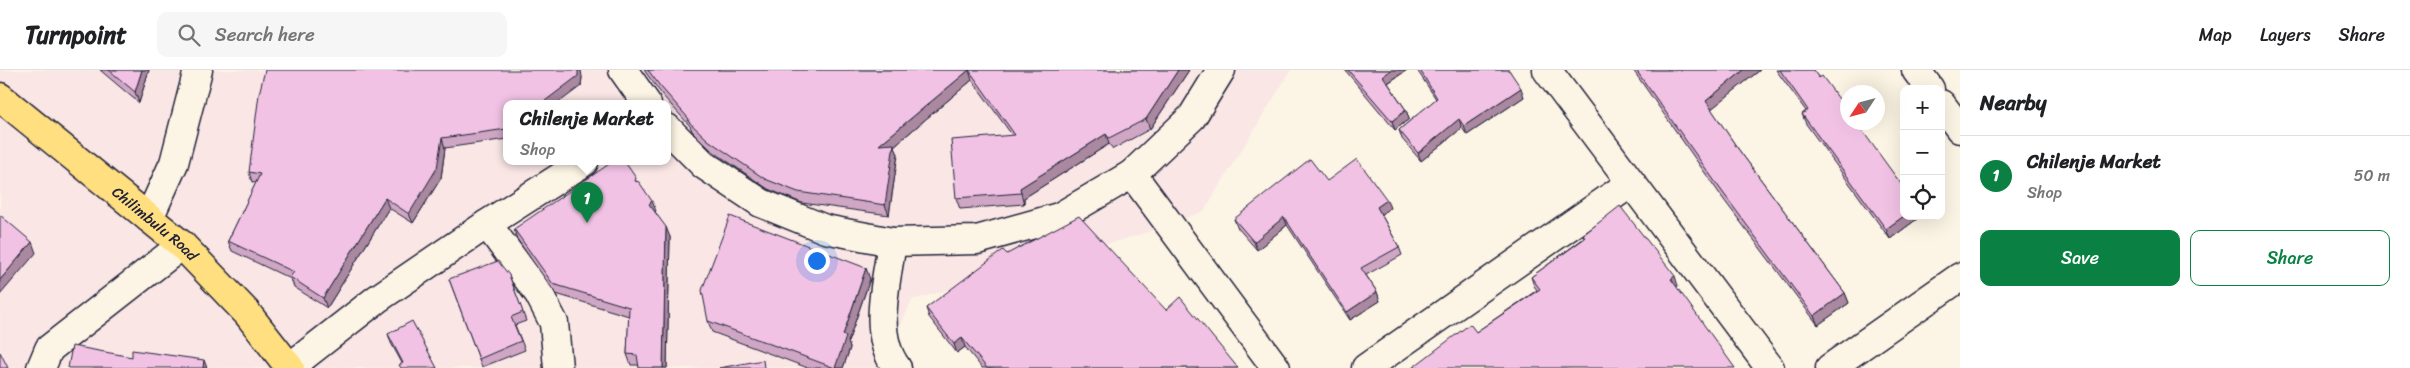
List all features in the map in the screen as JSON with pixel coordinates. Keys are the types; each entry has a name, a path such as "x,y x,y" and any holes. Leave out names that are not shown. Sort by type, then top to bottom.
{"main road":[{"name":"Chilimbulu Road","path":"0,97 182,245 247,313 290,368"}],"street":[{"path":"149,218 174,163 198,70"},
{"path":"623,70 644,100"},
{"path":"671,132 704,165 761,203 825,229 892,242 977,240 1059,217 1132,174 1192,117 1222,70"},
{"path":"1547,70 1770,368"},
{"path":"1916,70 1927,85"},
{"path":"1945,109 1960,129"},
{"path":"290,368 377,299 487,224 579,165"},
{"path":"1132,174 1276,368"},
{"path":"1366,368 1631,183"},
{"path":"487,224 539,294 554,323 558,368"},
{"path":"892,242 882,324 886,344 897,368"},
{"path":"41,368 49,349 182,245"},
{"path":"1830,368 1960,277"}],"shaded area":[{"path":"0,70 1291,70 1204,211 1142,234 912,300 881,368 0,368"}],"building":[{"path":"109,70 142,70 135,92"},
{"path":"265,70 578,70 578,76 546,100 503,100 503,130 442,138 437,168 409,214 385,198 323,298 290,277 294,272 228,241 260,174 249,172 259,94"},
{"path":"648,70 969,70 879,145 894,144 885,205 798,192 765,179 708,140 688,121 689,119"},
{"path":"969,70 1178,70 1146,119 1109,138 1106,134 1020,188 1021,193 956,198 951,140 1015,135"},
{"path":"1348,70 1391,70 1383,76 1406,110 1392,121"},
{"path":"1420,70 1509,70 1521,88 1464,126 1459,119 1418,153 1399,130 1437,98"},
{"path":"1636,70 1744,70 1706,101 1736,146 1845,293 1814,316"},
{"path":"1780,70 1813,70 1819,78 1822,76 1840,100 1840,130 1862,130 1900,182 1900,219 1886,229 1802,114 1808,110"},
{"path":"1310,159 1327,181 1357,159 1387,200 1377,207 1399,247 1361,268 1377,292 1347,312 1284,217 1254,242 1234,219"},
{"path":"608,165 627,165 636,178 635,181 639,182 652,201 649,204 666,227 663,368 639,368 637,355 627,354 629,307 553,284 514,229"},
{"path":"1620,206 1675,276 1671,279 1735,368 1412,368 1470,324 1476,332 1540,289 1531,277 1585,238 1583,235"},
{"path":"0,215 32,242 0,280"},
{"path":"730,216 866,268 843,335 846,337 835,368 708,321 702,290"},
{"path":"1079,216 1166,310 1180,297 1238,368 987,368 962,338 954,344 926,308 1003,250 1007,254"},
{"path":"498,261 509,275 523,312 511,317 521,341 479,359 449,279"},
{"path":"412,321 437,368 401,368 399,365 403,363 388,334"},
{"path":"72,346 132,357 132,350 204,360 203,368 68,368"},
{"path":"0,352 8,368 0,368"},
{"path":"763,360 764,368 719,368"}],"place":[{"name":"Chilenje Market","path":"587,223"}]}
